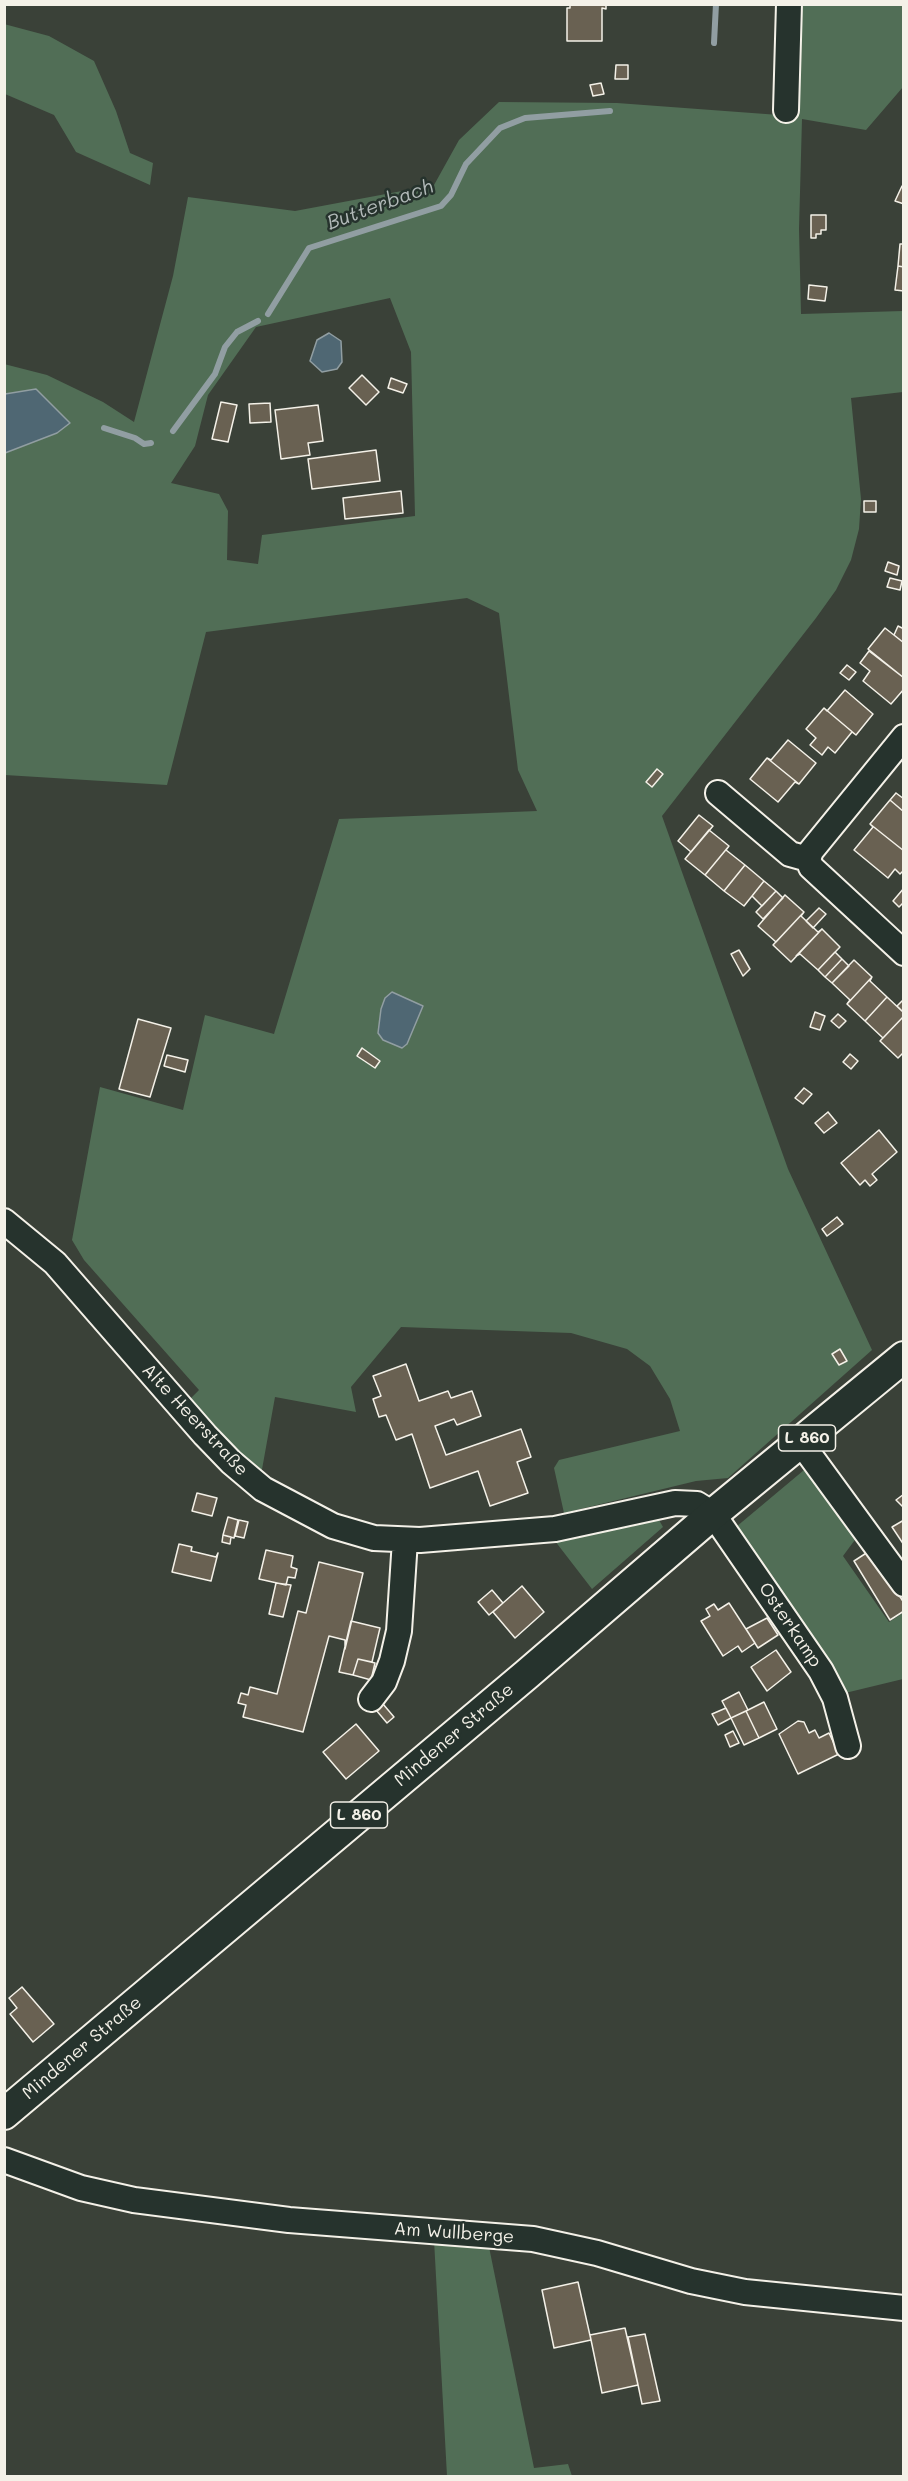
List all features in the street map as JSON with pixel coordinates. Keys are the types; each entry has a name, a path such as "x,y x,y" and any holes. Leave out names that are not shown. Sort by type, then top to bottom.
{"main road":[{"name":"Mindener Straße","path":"4,2114 526,1675 713,1514 903,1357"}],"street":[{"path":"786,110 789,4"},
{"path":"903,737 811,851 808,859 811,867 903,953"},
{"path":"718,794 790,854 808,859"},
{"name":"Alte Heerstraße","path":"4,1221 55,1263 205,1435 263,1489 333,1526 374,1538 405,1540 473,1538 555,1529 675,1503 697,1504 713,1514"},
{"path":"801,1443 903,1584"},
{"name":"Osterkamp","path":"713,1514 764,1584 821,1671 835,1698 848,1746"},
{"path":"371,1699 384,1682 399,1631 405,1540"},
{"name":"Am Wullberge","path":"4,2160 81,2188 134,2200 289,2220 533,2239 567,2245 682,2278 745,2292 903,2308"}],"green space":[{"path":"782,5 903,5 903,87 866,130 802,119 799,229 801,314 903,311 903,392 851,398 861,499 859,529 851,560 836,590 816,618 662,816 788,1169 872,1350 728,1478 696,1481 564,1513 554,1468 559,1460 680,1431 670,1399 650,1366 627,1349 571,1333 401,1327 351,1387 356,1412 275,1397 261,1475 189,1400 199,1390 84,1260 72,1240 100,1087 183,1110 205,1015 274,1034 339,819 537,811 518,770 499,613 467,598 206,632 167,785 5,775 5,453 57,433 36,389 5,394 4,364 47,375 103,402 134,422 173,276 188,197 295,211 434,185 459,140 499,102 617,103 779,115","holes":["390,298 411,352 415,516 262,535 258,564 227,560 228,511 219,494 171,483 195,446 208,395 256,327"]},
{"path":"4,24 49,36 94,61 116,111 130,153 153,163 150,185 76,152 54,115 5,94"},
{"path":"810,1465 860,1533 843,1556 889,1622 903,1613 903,1679 841,1694 736,1527"},
{"path":"659,1520 663,1527 592,1589 555,1541"},
{"path":"434,2240 488,2242 534,2468 568,2464 572,2476 447,2476"}],"water":[{"path":"329,333 341,341 342,362 337,369 322,372 310,361 317,340"},
{"path":"36,389 70,423 57,433 5,453 5,394"},
{"path":"392,992 423,1006 407,1044 402,1048 383,1040 378,1033 381,1009 385,998"}],"building":[{"path":"570,4 606,4 606,9 602,8 602,41 567,41 567,8 570,8"},
{"path":"616,65 628,65 628,79 615,79"},
{"path":"601,83 604,94 593,96 590,85"},
{"path":"902,186 904,187 904,204 895,201"},
{"path":"811,215 826,215 826,230 821,230 821,234 816,234 816,238 811,238"},
{"path":"900,244 904,244 904,267 898,266"},
{"path":"898,266 904,267 904,291 895,290"},
{"path":"809,285 827,287 825,301 808,299"},
{"path":"362,375 379,392 366,405 349,388"},
{"path":"391,378 407,384 403,393 388,388"},
{"path":"221,402 237,405 228,442 212,439"},
{"path":"270,403 271,422 250,423 249,404"},
{"path":"318,405 323,441 308,443 310,455 281,459 275,410"},
{"path":"376,450 380,481 312,489 308,459"},
{"path":"401,491 403,513 345,519 343,498"},
{"path":"864,501 876,501 876,512 864,512"},
{"path":"888,562 899,566 897,575 885,571"},
{"path":"890,578 902,581 900,590 887,587"},
{"path":"898,626 904,629 904,643 894,635"},
{"path":"885,628 904,643 904,678 868,649"},
{"path":"869,651 904,678 904,689 891,704 863,681 870,671 860,663"},
{"path":"847,665 856,672 849,680 840,673"},
{"path":"845,690 873,714 856,735 827,711"},
{"path":"824,708 856,735 852,732 835,753 828,747 822,755 810,745 816,738 806,729"},
{"path":"788,740 816,763 799,784 767,758 771,760"},
{"path":"767,758 799,784 795,782 778,802 750,779"},
{"path":"657,769 663,774 652,787 646,782"},
{"path":"896,793 904,799 904,812 890,800"},
{"path":"890,800 904,812 904,851 870,824"},
{"path":"699,815 713,826 691,852 678,841"},
{"path":"870,824 904,851 904,870 900,874 895,869 888,878 854,850 873,827"},
{"path":"709,830 729,846 705,875 685,859"},
{"path":"729,846 726,850 745,865 724,891 705,875"},
{"path":"745,865 764,881 744,906 724,891"},
{"path":"764,881 776,891 762,906 752,896"},
{"path":"904,888 904,902 899,907 893,901"},
{"path":"776,891 783,898 763,919 756,912"},
{"path":"785,895 804,912 776,942 758,926"},
{"path":"819,908 826,914 813,928 806,921"},
{"path":"804,912 801,916 818,932 822,929 791,962 773,945"},
{"path":"822,929 840,947 818,970 800,954 796,956"},
{"path":"739,950 750,969 743,976 731,954"},
{"path":"835,952 842,959 825,977 818,970"},
{"path":"842,959 849,966 832,983 825,977"},
{"path":"854,960 872,977 847,1004 850,1000 832,983"},
{"path":"872,977 870,981 887,997 865,1021 847,1004"},
{"path":"887,997 904,1013 904,1016 883,1038 865,1021"},
{"path":"904,999 904,1013 897,1006"},
{"path":"815,1012 825,1016 820,1030 810,1027"},
{"path":"838,1014 846,1021 839,1028 831,1021"},
{"path":"904,1016 904,1052 898,1058 880,1041"},
{"path":"138,1019 171,1028 150,1097 119,1089"},
{"path":"362,1048 380,1061 375,1068 357,1056"},
{"path":"850,1054 858,1061 851,1069 843,1062"},
{"path":"167,1055 188,1060 185,1072 164,1066"},
{"path":"804,1088 812,1094 803,1104 795,1098"},
{"path":"828,1112 837,1123 824,1133 815,1123"},
{"path":"879,1130 897,1152 872,1174 877,1180 870,1186 865,1180 860,1185 841,1163"},
{"path":"837,1217 843,1224 827,1236 822,1229"},
{"path":"840,1349 847,1361 839,1365 832,1354"},
{"path":"406,1364 419,1401 448,1391 451,1398 472,1391 481,1416 457,1425 454,1419 435,1426 446,1455 521,1429 531,1457 517,1462 528,1493 490,1506 478,1471 430,1488 412,1434 396,1440 386,1415 379,1417 373,1399 381,1396 373,1376"},
{"path":"197,1493 217,1498 212,1516 192,1511"},
{"path":"904,1494 904,1508 896,1500"},
{"path":"228,1517 238,1520 234,1538 223,1535"},
{"path":"239,1520 248,1522 244,1538 235,1536"},
{"path":"904,1520 904,1545 892,1527"},
{"path":"223,1535 231,1537 230,1544 222,1542"},
{"path":"179,1544 192,1547 191,1551 216,1557 218,1553 211,1581 172,1572"},
{"path":"266,1550 293,1556 291,1567 297,1569 295,1578 288,1577 286,1585 259,1579"},
{"path":"871,1550 904,1603 904,1611 890,1620 854,1561"},
{"path":"319,1562 363,1573 345,1649 345,1640 329,1636 303,1732 243,1717 246,1705 238,1703 241,1693 248,1695 250,1687 277,1694 298,1611 306,1613"},
{"path":"276,1583 291,1585 283,1617 269,1614"},
{"path":"522,1586 544,1612 515,1638 493,1612"},
{"path":"492,1590 503,1603 489,1615 478,1602"},
{"path":"729,1603 755,1643 742,1652 738,1646 723,1656 701,1621 710,1616 706,1609 714,1604 718,1610"},
{"path":"767,1618 778,1635 758,1648 746,1629"},
{"path":"351,1621 380,1628 372,1662 358,1659 353,1675 339,1672"},
{"path":"776,1650 791,1672 767,1691 751,1667"},
{"path":"358,1659 375,1663 371,1680 353,1675"},
{"path":"739,1692 748,1710 731,1718 722,1701"},
{"path":"764,1702 777,1729 759,1738 746,1711"},
{"path":"383,1704 394,1717 387,1723 376,1710"},
{"path":"726,1708 731,1718 718,1725 712,1714"},
{"path":"746,1711 759,1738 744,1745 731,1718"},
{"path":"798,1721 804,1722 809,1733 815,1730 819,1738 829,1733 839,1754 798,1774 779,1734"},
{"path":"356,1724 379,1751 346,1779 323,1752"},
{"path":"733,1731 739,1743 730,1747 725,1735"},
{"path":"22,1987 54,2024 33,2042 10,2014 17,2008 9,1998"},
{"path":"578,2282 591,2340 554,2348 542,2290"},
{"path":"625,2328 638,2385 602,2393 590,2335"},
{"path":"645,2334 660,2401 642,2404 628,2337"}],"waterway":[{"name":"Butterbach","path":"714,43 716,4"},
{"name":"Butterbach","path":"268,314 309,248 441,206 451,195 466,164 500,128 525,118 610,111"},
{"name":"Butterbach","path":"173,431 215,374 225,347 237,332 258,321"},
{"name":"Butterbach","path":"104,428 135,438 144,444 151,443"}]}
